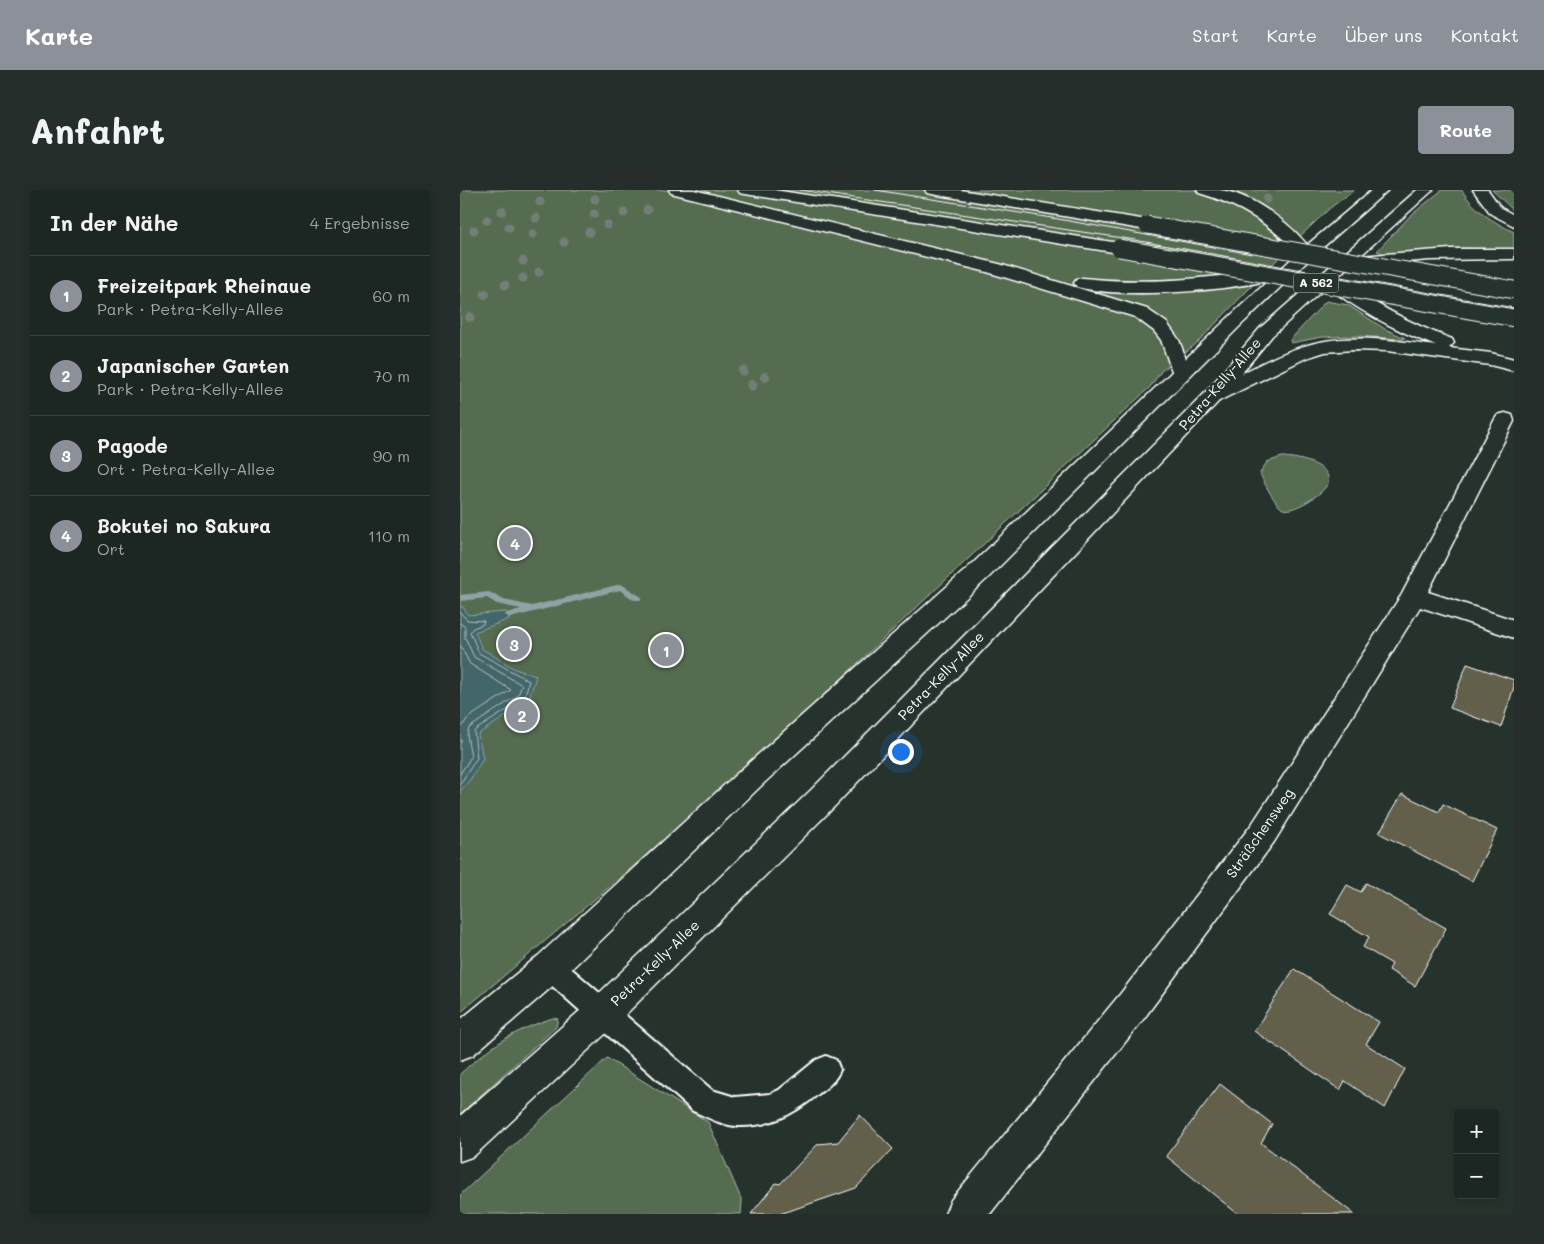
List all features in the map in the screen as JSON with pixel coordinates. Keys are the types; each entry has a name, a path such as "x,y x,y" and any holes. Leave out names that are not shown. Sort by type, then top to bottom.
{"main road":[{"path":"676,190 993,268 1103,300 1140,313 1161,327 1170,340 1181,373"},
{"name":"A 562","path":"744,190 1118,248 1514,318"},
{"name":"A 562","path":"932,190 1147,225 1514,290"},
{"path":"1204,190 1235,200 1266,215 1287,231 1322,272 1356,300 1384,317 1430,338 1492,360"},
{"path":"460,1043 550,967 753,776 980,571 1181,373 1287,272 1381,190"},
{"name":"Petra-Kelly-Allee","path":"460,1142 603,1013 822,799 1212,397 1266,332 1322,272 1345,262 1426,190"},
{"path":"1480,190 1496,211 1514,221"},
{"path":"1345,262 1416,255 1475,252 1514,254"},
{"path":"993,268 1096,285 1146,287 1220,282 1287,272 1322,272"},
{"path":"1212,397 1299,354 1324,347 1353,344 1387,346 1492,360 1514,365"},
{"name":"Sträßchensweg","path":"965,1214 1133,1005 1263,833 1414,596 1504,419"},
{"path":"1414,596 1514,629"}],"lane":[{"path":"550,967 703,1101 735,1112 771,1108 789,1100 826,1070"}],"green space":[{"path":"460,190 1354,190 1330,208 1295,241 1196,344 1162,370 1150,387 788,729 628,871 460,1013"},
{"path":"1442,190 1462,190 1466,197 1485,215 1514,232 1514,249 1461,248 1385,254 1377,251 1410,216"},
{"path":"1492,190 1514,190 1514,211"},
{"path":"1326,301 1348,305 1385,329 1405,338 1322,337 1291,343 1290,340"},
{"path":"1282,457 1295,458 1319,466 1328,476 1326,487 1315,497 1301,505 1288,509 1280,507 1260,473 1267,462"},
{"path":"553,1018 558,1019 556,1027 460,1114 460,1074 503,1040 526,1028"},
{"path":"607,1058 708,1122 742,1201 741,1214 460,1214 460,1195"}],"water":[{"path":"460,607 463,607 468,615 506,612 510,615 509,619 475,632 482,649 515,669 536,676 528,702 478,734 483,759 470,780 460,791 460,744 462,740 460,740"}],"building":[{"path":"1467,664 1514,680 1514,687 1501,727 1450,708"},
{"path":"1402,794 1439,812 1443,804 1497,830 1472,881 1379,833"},
{"path":"1366,883 1446,928 1415,986 1389,970 1392,964 1363,947 1369,937 1330,914 1347,885 1361,892"},
{"path":"1294,969 1379,1022 1366,1044 1405,1069 1385,1108 1345,1081 1340,1090 1254,1031"},
{"path":"1220,1084 1272,1124 1261,1143 1354,1214 1238,1214 1166,1156"},
{"path":"860,1115 893,1149 856,1188 780,1214 751,1214 776,1183 780,1184 818,1144 838,1142"}],"waterway":[{"path":"531,610 621,587 637,598"},
{"path":"460,598 489,595 500,602 527,607 531,610"},
{"path":"510,615 531,610"}],"tram line":[{"path":"800,190 1129,239 1514,308"},
{"path":"875,190 1058,219 1252,254"}],"place":[{"name":"Bokutei no Sakura","path":"515,543"},
{"name":"Pagode","path":"514,644"},
{"name":"Freizeitpark Rheinaue","path":"666,650"},
{"name":"Japanischer Garten","path":"522,715"}]}
